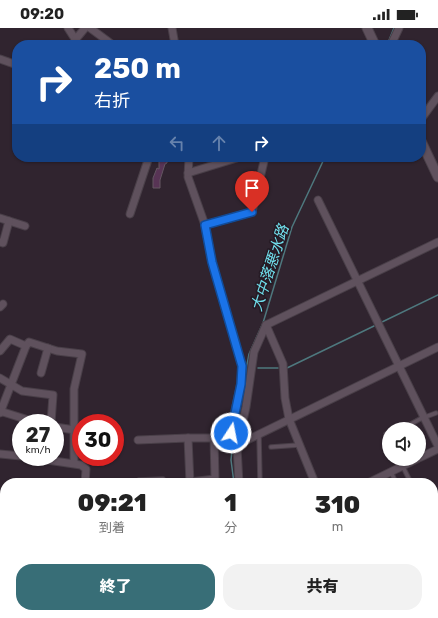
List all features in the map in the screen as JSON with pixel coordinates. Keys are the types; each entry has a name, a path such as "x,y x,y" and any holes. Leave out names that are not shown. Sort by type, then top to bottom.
{"street":[{"path":"68,28 76,40"},
{"path":"78,40 85,28"},
{"path":"90,28 106,40"},
{"path":"172,28 174,40"},
{"path":"367,28 373,40"},
{"path":"393,40 399,28"},
{"path":"0,58 12,63"},
{"path":"426,112 438,96"},
{"path":"426,152 438,177"},
{"path":"130,214 147,162"},
{"path":"189,162 188,173 205,225 212,262 242,366 234,439 238,478"},
{"path":"188,173 224,162"},
{"path":"205,225 252,212 264,162"},
{"path":"318,200 438,447 426,454"},
{"path":"0,218 25,226"},
{"path":"0,242 3,243 9,221"},
{"path":"234,439 246,407 254,352 266,325 358,282 438,242"},
{"path":"266,325 283,364 285,398 289,419 313,478"},
{"path":"0,351 10,339 26,346"},
{"path":"12,415 0,412 26,346 29,342 48,348 82,354 74,389 74,414"},
{"path":"138,440 214,438 234,439 243,442 438,347"},
{"path":"41,373 48,348"},
{"path":"0,378 22,391 53,395 52,414"},
{"path":"188,438 190,478"},
{"path":"214,438 215,478"},
{"path":"0,454 12,455"},
{"path":"82,466 86,469 85,478"},
{"path":"378,478 402,466"}],"lane":[{"path":"416,422 436,413"},
{"path":"259,434 260,478"},
{"path":"271,447 299,445"},
{"path":"402,466 408,478"},
{"path":"391,472 394,478"}],"building":[{"path":"159,162 167,162 160,180 160,188 153,188 153,178 157,168 159,169"}],"waterway":[{"name":"大中落悪水路","path":"389,40 394,28"},
{"name":"大中落悪水路","path":"234,435 249,354 263,323 292,227 323,162"},
{"path":"382,322 438,295"},
{"path":"287,368 374,326"},
{"path":"258,368 278,368"},
{"name":"大中落悪水路","path":"233,441 231,460 233,478"}],"route":[{"path":"231,433 241,384 242,362 212,262 205,225 252,212"}]}
